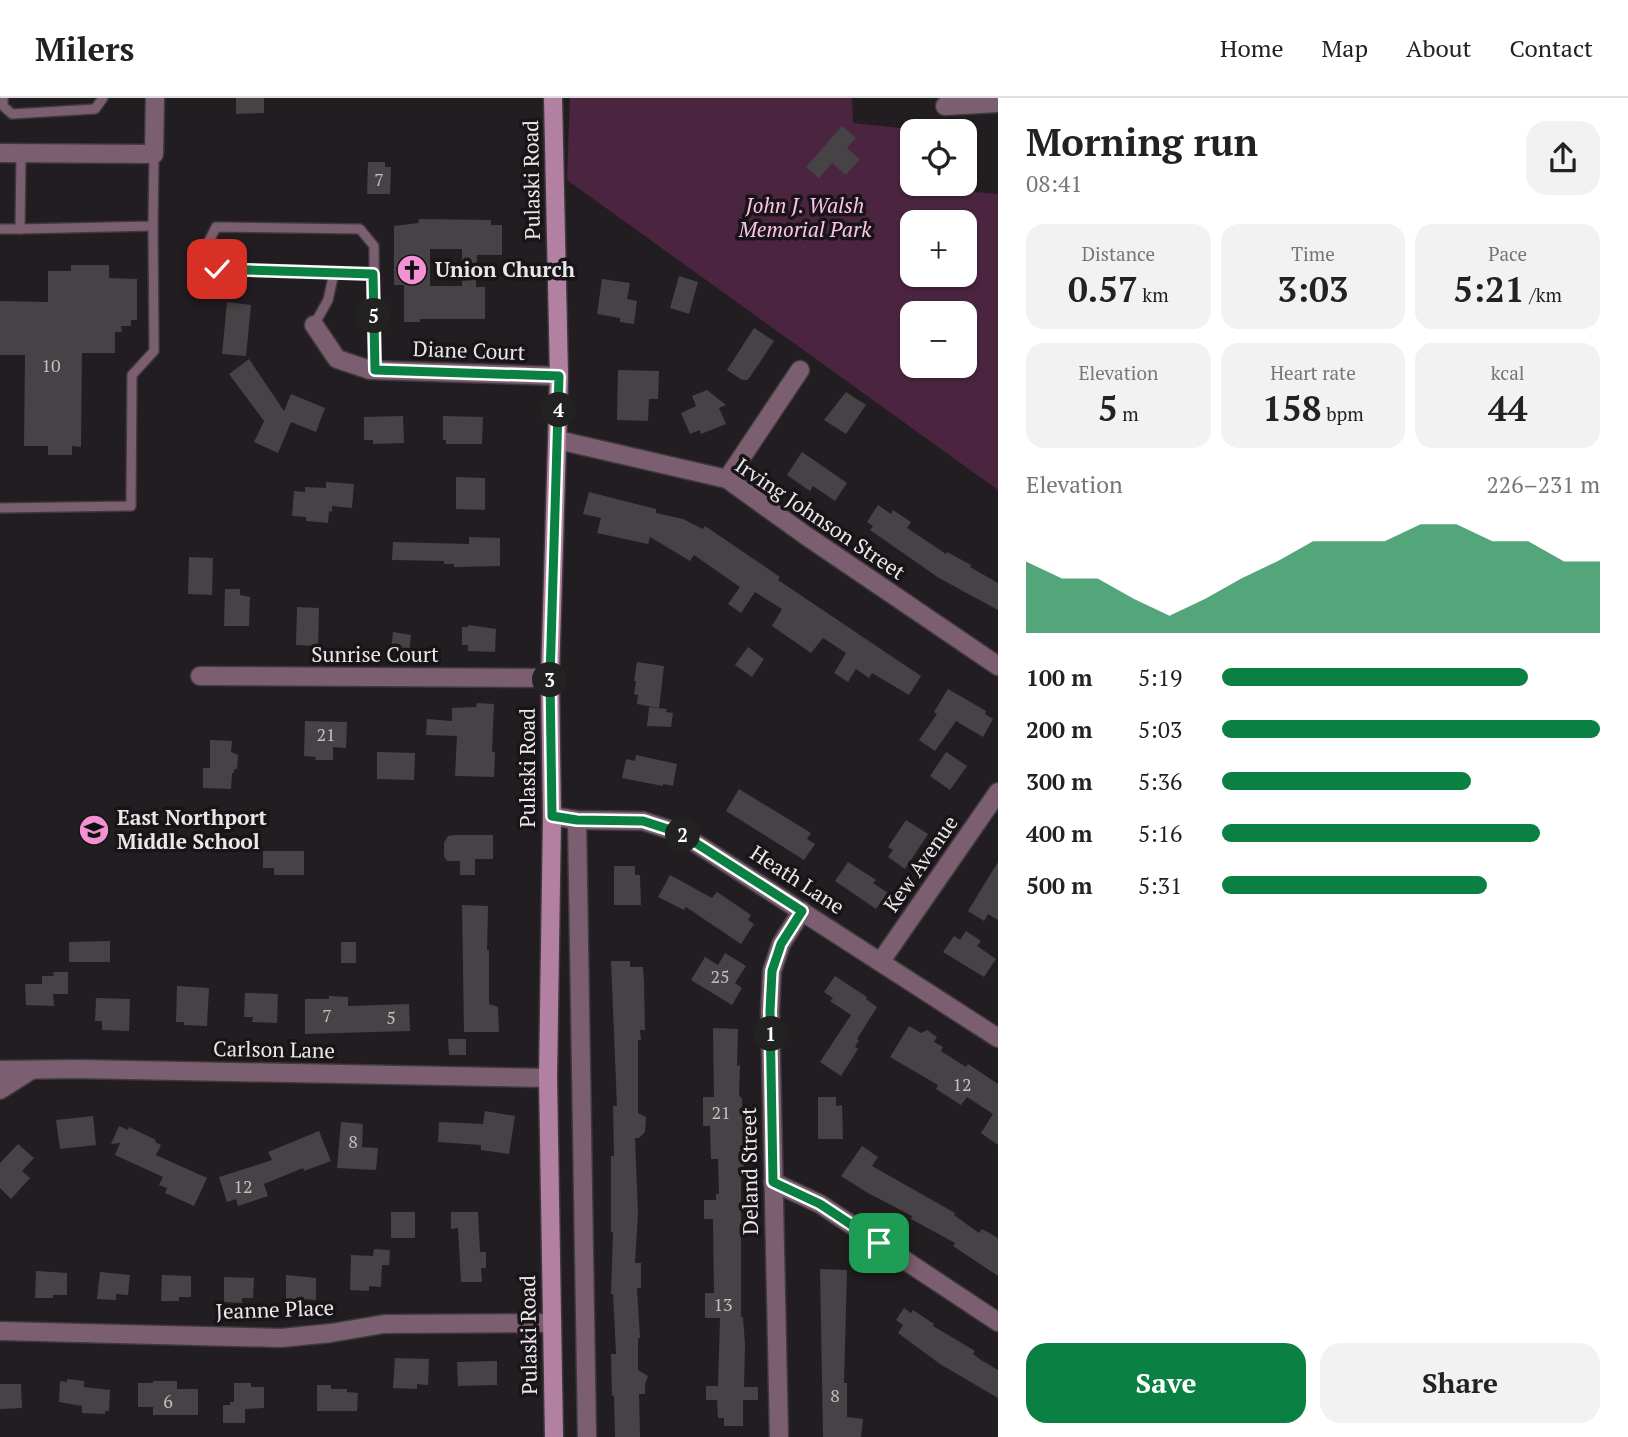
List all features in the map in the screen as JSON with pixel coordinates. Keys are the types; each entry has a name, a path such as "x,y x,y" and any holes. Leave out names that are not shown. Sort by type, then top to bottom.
{"main road":[{"name":"Pulaski Road","path":"554,98 559,376 550,678 552,816 548,1077 554,1437"}],"street":[{"path":"0,153 154,154 155,98"},
{"path":"945,106 998,103"},
{"name":"Diane Court","path":"314,325 337,359 375,370 559,376"},
{"path":"727,479 800,370"},
{"name":"Irving Johnson Street","path":"558,440 727,479 998,666"},
{"name":"Sunrise Court","path":"200,676 550,678"},
{"name":"Kew Avenue","path":"881,961 998,792"},
{"name":"Heath Lane","path":"552,816 577,820 643,821 680,833 998,1038"},
{"path":"577,820 587,1437"},
{"name":"Deland Street","path":"779,1437 770,1011 772,971 781,944 802,911"},
{"name":"Carlson Lane","path":"0,1070 548,1077"},
{"path":"0,1090 30,1071"},
{"path":"773,1182 820,1204 998,1321"},
{"name":"Jeanne Place","path":"0,1331 281,1338 384,1324 551,1323"}],"lane":[{"path":"3,98 3,106 12,114 95,109 103,98"},
{"path":"20,229 21,153"},
{"path":"0,508 131,506 132,375 154,352 154,154"},
{"path":"0,229 153,226"},
{"path":"373,274 217,269 207,262 208,243 216,227 360,229 374,246 375,370"},
{"path":"314,325 328,300 334,273"}],"green space":[{"name":"John J. Walsh Memorial Park","path":"570,98 852,98 853,123 900,128 900,196 977,196 977,192 998,194 998,490 567,180"}],"building":[{"path":"236,98 264,98 264,113 236,114"},
{"path":"842,126 856,138 847,148 860,159 846,175 832,163 819,178 806,167"},
{"path":"368,162 385,162 385,167 391,167 390,194 367,194"},
{"name":"Union Church","path":"419,219 491,220 491,225 502,225 502,255 477,255 476,287 485,287 485,319 420,319 420,322 404,322 404,285 394,285 394,226 418,223","holes":["430,249 462,249 462,286 430,286"]},
{"path":"71,265 109,265 109,278 137,279 137,320 131,320 131,326 121,326 122,332 115,332 115,353 82,353 81,447 72,446 72,455 48,455 48,446 24,446 25,355 0,355 0,301 48,302 48,271 71,271"},
{"path":"679,276 698,282 689,314 670,308"},
{"path":"602,279 630,283 627,299 637,301 634,324 620,322 620,318 597,314"},
{"path":"227,302 251,305 246,356 222,354"},
{"path":"754,328 774,341 750,377 742,380 727,370"},
{"path":"249,359 284,411 291,394 325,408 316,432 291,422 278,453 254,442 264,421 229,374"},
{"path":"618,370 659,371 658,399 649,399 648,421 617,420"},
{"path":"707,390 726,405 719,408 726,424 701,434 700,430 690,434 681,413 696,406 692,396"},
{"path":"846,392 866,405 846,434 824,420"},
{"path":"403,416 404,443 373,444 373,440 364,440 364,417"},
{"path":"443,416 483,417 482,444 446,444 446,440 443,440"},
{"path":"802,452 847,483 835,501 813,486 810,491 787,475"},
{"path":"456,477 485,478 485,510 456,509"},
{"path":"326,482 354,484 352,508 332,506 328,523 306,521 306,517 292,516 294,491 305,492 305,487 326,488"},
{"path":"589,492 656,509 656,513 683,519 703,529 705,526 780,577 778,580 921,676 909,695 872,673 869,678 856,669 848,682 834,673 846,653 823,638 811,653 772,626 782,609 755,592 741,613 728,604 740,587 694,555 690,561 650,537 648,544 597,533 601,518 583,514"},
{"path":"878,505 891,514 893,510 911,522 907,528 946,554 947,552 971,565 970,567 998,583 998,610 939,578 870,530 873,526 867,522"},
{"path":"469,537 500,538 500,566 454,567 454,564 444,564 444,561 392,560 393,542 469,544"},
{"path":"189,557 213,558 212,595 188,594"},
{"path":"225,589 240,589 240,595 250,597 249,626 224,626"},
{"path":"297,607 319,608 318,646 296,645"},
{"path":"468,625 496,629 495,652 468,651 468,645 462,645 462,627"},
{"path":"393,632 411,635 409,653 391,651"},
{"path":"748,647 764,659 752,677 735,665"},
{"path":"637,662 664,666 659,708 637,704 638,695 634,694 634,681"},
{"path":"948,689 986,711 985,714 993,719 983,737 956,721 935,751 919,740 937,714 934,712"},
{"path":"477,703 494,704 494,777 455,776 457,736 426,735 427,719 452,721 452,708 476,707"},
{"path":"649,707 667,709 666,712 673,713 671,727 647,726"},
{"path":"305,721 347,722 346,748 333,747 333,760 315,760 316,757 304,756"},
{"path":"210,740 232,741 231,752 238,755 237,769 232,773 231,789 203,788 203,768 210,768"},
{"path":"377,752 415,753 414,780 377,779"},
{"path":"946,752 967,766 950,790 930,776"},
{"path":"636,755 677,764 673,786 622,778 626,759 635,761"},
{"path":"739,789 811,833 807,839 815,844 804,860 726,811"},
{"path":"906,820 928,834 905,869 888,857 893,850 888,847"},
{"path":"493,835 493,859 475,859 475,875 460,875 460,861 447,861 444,856 444,843 448,836"},
{"path":"263,851 304,851 304,875 274,875 274,868 263,868"},
{"path":"848,862 876,880 873,883 888,893 876,909 835,881"},
{"path":"998,862 998,920 988,914 984,921 968,911"},
{"path":"614,866 635,866 635,875 640,875 641,905 614,905"},
{"path":"670,875 712,898 717,892 751,915 748,920 754,924 741,944 686,907 684,910 658,897"},
{"path":"462,905 488,906 489,1004 498,1007 499,1032 464,1032"},
{"path":"966,931 981,941 977,946 996,959 984,977 943,952 954,936 960,940"},
{"path":"110,941 110,962 69,962 69,942"},
{"path":"341,942 356,942 356,963 341,963"},
{"path":"725,953 746,966 735,983 742,988 732,1005 691,980 705,957 718,965"},
{"path":"611,961 630,961 630,967 643,967 644,982 645,1030 640,1030 641,1040 638,1040 638,1113 646,1117 645,1132 635,1138 638,1214 635,1263 641,1263 641,1288 637,1288 640,1338 638,1370 648,1376 645,1394 639,1394 640,1437 615,1437 612,1396 611,1354 616,1354 611,1294 611,1156 614,1156 613,1106 617,1106"},
{"path":"53,972 68,972 68,994 53,994 54,1006 26,1005 25,984 42,984 42,976 54,976"},
{"path":"835,976 867,997 866,999 877,1007 857,1039 859,1040 855,1047 858,1049 841,1076 820,1062 851,1015 830,1001 833,998 824,992"},
{"path":"177,986 209,988 207,1026 176,1022"},
{"path":"245,993 278,994 277,1023 252,1022 253,1017 244,1017"},
{"path":"329,996 348,997 348,1006 409,1004 410,1031 305,1034 305,999 329,999"},
{"path":"96,998 130,999 129,1031 102,1030 102,1021 95,1021"},
{"path":"909,1026 921,1033 927,1030 937,1037 934,1042 943,1047 941,1051 966,1067 968,1064 998,1084 998,1145 981,1133 993,1114 967,1097 961,1105 936,1089 938,1085 890,1057"},
{"path":"713,1028 738,1029 737,1066 740,1065 744,1177 741,1177 741,1317 745,1344 744,1387 758,1387 758,1400 743,1400 743,1426 724,1426 724,1418 718,1418 717,1400 706,1400 706,1386 718,1386 720,1318 705,1318 705,1293 714,1293 713,1219 704,1219 704,1200 716,1200 716,1194 719,1194 718,1159 711,1159 710,1126 703,1126 703,1097 714,1097"},
{"path":"448,1039 466,1039 466,1055 449,1055"},
{"path":"818,1097 836,1097 836,1106 842,1105 843,1139 818,1139"},
{"path":"485,1111 515,1116 509,1154 481,1150 481,1145 438,1142 439,1122 483,1124"},
{"path":"93,1116 96,1145 60,1149 56,1120"},
{"path":"341,1122 363,1124 362,1147 378,1148 376,1170 337,1168"},
{"path":"119,1126 128,1130 129,1127 156,1140 155,1142 161,1145 156,1155 207,1178 194,1206 165,1193 167,1188 159,1185 163,1177 115,1155 120,1143 111,1144"},
{"path":"319,1131 331,1161 304,1171 303,1168 264,1184 268,1196 238,1206 236,1199 227,1202 219,1177 272,1160 268,1152"},
{"path":"18,1144 34,1158 22,1171 30,1178 11,1199 0,1188 0,1163"},
{"path":"862,1146 878,1157 872,1166 955,1213 954,1215 979,1233 982,1229 998,1238 998,1276 953,1246 955,1243 841,1176"},
{"path":"391,1212 415,1212 415,1238 391,1238"},
{"path":"451,1212 478,1212 480,1252 486,1252 486,1268 481,1268 482,1282 461,1282 458,1228 451,1229"},
{"path":"374,1249 390,1250 389,1265 382,1265 381,1287 369,1286 369,1291 350,1290 351,1255 373,1256"},
{"path":"820,1269 847,1270 844,1383 847,1383 847,1417 863,1419 861,1437 823,1437"},
{"path":"36,1271 67,1273 67,1295 35,1298"},
{"path":"100,1272 130,1275 128,1295 116,1294 116,1300 97,1299"},
{"path":"162,1275 191,1276 191,1297 179,1297 179,1301 161,1301"},
{"path":"286,1275 316,1278 316,1300 304,1299 304,1304 286,1304"},
{"path":"224,1277 254,1278 253,1298 242,1298 242,1303 224,1302"},
{"path":"904,1308 911,1313 913,1310 934,1324 933,1326 975,1351 973,1354 998,1370 998,1398 940,1364 898,1333 903,1325 896,1320"},
{"path":"395,1358 429,1359 428,1385 417,1384 417,1389 393,1388"},
{"path":"497,1361 497,1385 458,1386 457,1362"},
{"path":"67,1379 84,1381 84,1387 110,1390 109,1411 105,1411 105,1414 82,1413 82,1406 59,1402 60,1381 67,1382"},
{"path":"177,1381 177,1389 198,1389 198,1415 153,1415 153,1407 138,1407 138,1383"},
{"path":"234,1383 251,1383 251,1387 264,1387 264,1408 245,1409 245,1423 223,1423 223,1405 234,1402"},
{"path":"0,1384 21,1384 22,1408 0,1409"},
{"path":"317,1385 331,1385 331,1389 347,1389 347,1392 358,1393 357,1411 317,1411"}],"place":[{"name":"Union Church","path":"412,270"},
{"name":"East Northport Middle School","path":"94,830"}],"route":[{"path":"217,269 373,274 375,370 559,376 550,678 552,816 577,820 643,821 680,833 802,911 781,944 772,971 770,1011 773,1182 820,1204 879,1243"}]}
